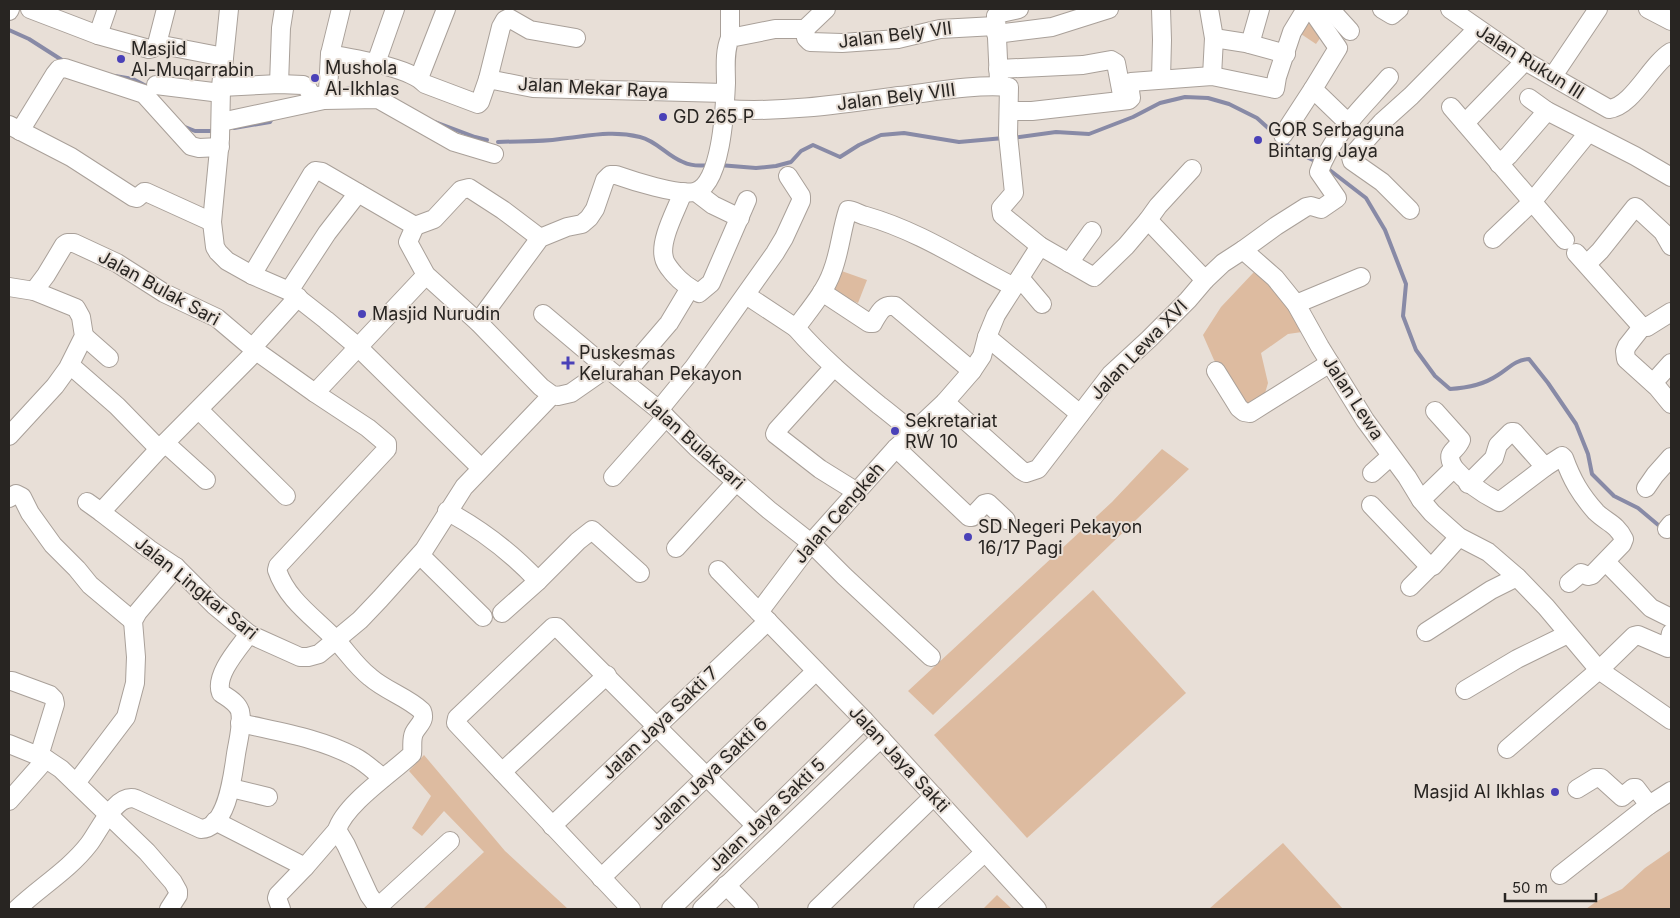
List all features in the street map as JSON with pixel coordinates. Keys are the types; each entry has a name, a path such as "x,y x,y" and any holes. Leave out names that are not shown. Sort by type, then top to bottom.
{"street":[{"path":"30,9 55,13 98,35 149,49 152,49 157,44 166,9"},
{"path":"98,35 107,9"},
{"path":"229,9 221,90 221,134 212,222 214,241 218,252 227,260 252,275 293,294 358,347 482,468"},
{"path":"279,84 281,28 284,9"},
{"path":"156,85 221,90 279,84 306,85 310,95 314,97 325,95 328,91 330,54 342,9"},
{"path":"376,64 395,9"},
{"path":"419,78 446,9"},
{"path":"730,9 730,38 725,101 719,148 714,167 706,183 690,192 665,239 663,255 667,265 690,288 699,292 711,282 747,200"},
{"path":"730,38 780,28 805,29 826,9"},
{"path":"1020,9 999,14 996,26 999,86 1008,86 1010,88 1008,138 1014,193 1001,208 1001,213 1040,246 1096,277 1126,246 1158,206 1192,169"},
{"path":"996,26 1052,27 1109,9"},
{"path":"1161,79 1162,9"},
{"path":"1209,9 1214,38 1212,76"},
{"path":"1250,44 1260,9"},
{"path":"1009,111 1032,111 1129,100 1131,98 1129,84 1131,82 1161,79 1212,76 1274,90 1292,32 1306,9"},
{"path":"1283,135 1338,48 1311,9"},
{"path":"1330,9 1350,31"},
{"path":"1382,9 1388,15 1392,15 1399,9"},
{"name":"Jalan Rukun III","path":"1450,9 1525,60 1604,107 1613,109 1618,108 1660,61 1671,52"},
{"path":"1553,76 1598,9"},
{"path":"1648,9 1671,21"},
{"path":"330,54 376,64 419,78 425,84 478,104 488,79 501,27 505,20 509,18 530,30 576,38"},
{"name":"Jalan Bely VII","path":"805,29 806,38 810,42 842,43 898,39 940,29 996,26"},
{"path":"1410,210 1382,182 1352,161 1351,156 1382,122 1411,96 1477,28"},
{"path":"1214,38 1250,44 1286,54"},
{"path":"157,44 224,57"},
{"path":"998,69 1083,65 1111,60 1116,63 1123,101"},
{"path":"1465,123 1525,60"},
{"path":"212,222 146,192 137,198 133,197 71,156 12,129 59,69 65,68 134,91 148,98 186,142 191,146 199,148 221,134 324,100 378,99 454,142 494,154"},
{"path":"1148,220 1205,280 1223,263 1306,207 1311,206 1321,209 1337,199 1338,197 1319,172 1332,146 1351,121 1390,77"},
{"name":"Jalan Mekar Raya","path":"488,79 533,88 725,101"},
{"name":"Jalan Bely VIII","path":"725,101 756,111 798,108 926,92 999,86"},
{"path":"1313,89 1342,117 1351,121"},
{"path":"1529,98 1547,111 1635,156 1671,177"},
{"path":"1451,107 1642,327"},
{"path":"1499,164 1547,111"},
{"path":"1493,239 1532,202 1588,133"},
{"path":"252,275 315,171 320,171 415,226 434,220 461,190 469,188 503,210 540,238"},
{"path":"478,322 540,238 586,222 595,209 605,180 610,175 690,192 713,206 740,218"},
{"path":"613,477 663,413 775,253 800,204 801,196 788,176"},
{"name":"Jalan Lingkar Sari","path":"358,193 327,233 293,294 254,349 199,410 94,507 176,567 214,605 249,634 300,657 308,657 319,654 360,620 420,555 457,495 552,395"},
{"path":"1576,252 1600,251 1635,207 1663,232 1671,246"},
{"path":"796,328 822,292 832,274 848,210 897,227 1017,283 1042,304"},
{"path":"415,226 408,242 426,275 478,322 541,387 552,395 562,396 607,368"},
{"path":"1069,263 1092,231"},
{"name":"Jalan Bulak Sari","path":"34,292 64,245 70,242 74,243 117,263 164,293 217,318 254,349 383,440 388,447 387,450 319,521 278,568 280,577 297,603 335,639"},
{"name":"Jalan Cengkeh","path":"764,616 811,543 896,448 945,402 972,371 982,356 996,315 1040,246"},
{"name":"Jalan Lewa","path":"1244,250 1275,278 1296,304 1365,420 1432,513 1459,536 1488,552 1517,577 1546,607 1599,670 1671,720"},
{"path":"315,393 426,275"},
{"path":"1296,304 1361,277"},
{"name":"Jalan Lewa XVI","path":"945,402 1021,470 1026,473 1038,469 1111,374 1188,300 1205,280"},
{"path":"9,287 34,292 76,308 81,317 84,336 70,365 55,386 9,436"},
{"path":"621,380 669,323 690,288"},
{"path":"822,292 869,323 873,322 881,309 887,306 895,306 972,371"},
{"path":"746,295 796,328 834,367 893,418 913,432"},
{"path":"1671,312 1647,327 1642,327 1627,346 1626,356 1626,359 1653,383 1671,404"},
{"name":"Jalan Bulaksari","path":"543,314 663,413 697,448 811,543 931,657"},
{"path":"84,336 109,358"},
{"path":"987,337 1080,414"},
{"path":"1216,371 1239,408 1244,412 1250,413 1330,363"},
{"path":"1653,383 1671,364"},
{"path":"70,365 162,446 206,480"},
{"path":"834,367 775,434 820,469 856,492"},
{"path":"199,410 286,496"},
{"path":"1435,411 1461,440 1450,454 1450,461 1454,468 1468,484 1500,502 1545,467 1562,456 1564,458 1577,489 1598,514 1621,532 1624,539 1622,544 1592,575 1588,576 1581,573 1570,583"},
{"path":"1468,484 1494,458 1498,445 1511,432 1514,432 1545,467"},
{"path":"896,448 969,517 972,517 988,503 1006,520"},
{"path":"1372,473 1391,456"},
{"path":"1646,488 1654,475 1671,457"},
{"path":"1421,500 1454,468"},
{"path":"676,548 736,482"},
{"path":"9,498 16,494 22,497 30,513 53,545 77,569 90,586 133,621"},
{"path":"1371,505 1430,567"},
{"path":"447,511 501,545 538,581"},
{"path":"502,613 592,530 640,573"},
{"path":"1410,587 1433,566 1459,536"},
{"path":"420,555 483,617"},
{"path":"1606,562 1651,608 1671,618"},
{"path":"76,783 126,716 135,682 136,657 133,621 138,612 176,567"},
{"name":"Jalan Jaya Sakti","path":"718,570 881,738 1037,909"},
{"path":"1426,632 1491,590 1517,577"},
{"name":"Jalan Jaya Sakti 7","path":"552,826 657,727 764,616"},
{"path":"631,909 455,720 552,628 557,627 607,675 756,826"},
{"path":"15,905 64,869 88,845 107,815 125,799 132,798 201,829 206,829 216,821 228,801 240,723 239,708 221,693 219,682 226,666 249,634"},
{"path":"1465,690 1517,659 1568,634"},
{"path":"1507,749 1599,670 1634,636 1638,635 1670,643"},
{"path":"281,909 278,895 337,830 339,824 358,801 412,754 414,734 422,722 423,714 419,708 370,677 335,639"},
{"name":"Jalan Jaya Sakti 6","path":"601,878 816,671"},
{"path":"502,772 607,675"},
{"path":"9,682 12,681 50,696 54,699 55,704 42,757 9,801"},
{"name":"Jalan Jaya Sakti 5","path":"671,909 864,720"},
{"path":"240,723 306,738 346,752 383,778"},
{"path":"702,909 881,738"},
{"path":"9,744 42,757 61,769 147,852 174,882 178,891 178,895 170,909"},
{"path":"1578,789 1595,778 1601,778 1622,797 1633,788 1636,788 1649,806"},
{"path":"231,788 268,797"},
{"path":"1560,875 1649,806 1671,792"},
{"path":"817,909 934,796"},
{"path":"216,821 305,867"},
{"path":"337,830 369,895 378,908 450,841"},
{"path":"923,909 984,853"},
{"path":"726,885 749,909"}],"shaded area":[{"path":"1302,19 1323,34 1316,44 1295,30"},
{"path":"836,269 867,280 858,303 828,291"},
{"path":"1254,272 1292,302 1302,332 1288,334 1261,353 1268,383 1263,400 1243,416 1230,383 1214,360 1203,335 1221,307"},
{"path":"1162,449 1189,469 933,715 908,691 1112,502"},
{"path":"1093,590 1186,693 1027,838 934,735"},
{"path":"424,755 505,851 568,909 423,909 484,852 444,811 422,836 412,828 431,796 409,771"},
{"path":"1283,843 1343,909 1209,909"},
{"path":"1671,850 1671,909 1586,909 1597,901 1622,889 1645,868"},
{"path":"997,895 1012,909 983,909"}],"waterway":[{"path":"9,30 29,39 65,62"},
{"path":"115,76 133,79 148,87"},
{"path":"332,93 354,88 376,91"},
{"path":"1013,138 1056,132 1089,134 1133,117 1160,103 1185,97 1208,98 1229,104 1257,118 1277,136"},
{"path":"234,128 270,122 273,117"},
{"path":"435,122 487,140"},
{"path":"185,127 195,131 214,131"},
{"path":"719,165 756,168 776,166 791,162 801,151 813,145 840,157 859,145 881,135 904,133 959,142 1004,138"},
{"path":"498,142 545,141 600,134 629,135 646,139 686,163 709,165"},
{"path":"1283,141 1296,152 1317,162"},
{"path":"1327,168 1366,198 1385,230 1406,284 1403,316 1416,350 1435,376 1450,389 1469,387 1481,384 1516,363 1529,359 1576,424 1588,454 1592,474 1614,496 1638,508 1663,529"}],"place":[{"name":"Masjid Al-Muqarrabin","path":"121,59"},
{"name":"Mushola Al-Ikhlas","path":"315,78"},
{"name":"GD 265 P","path":"663,117"},
{"name":"GOR Serbaguna Bintang Jaya","path":"1258,140"},
{"name":"Masjid Nurudin","path":"362,314"},
{"name":"Puskesmas Kelurahan Pekayon","path":"568,363"},
{"name":"Sekretariat RW 10","path":"895,431"},
{"name":"SD Negeri Pekayon 16/17 Pagi","path":"968,537"},
{"name":"Masjid Al Ikhlas","path":"1555,792"}]}
